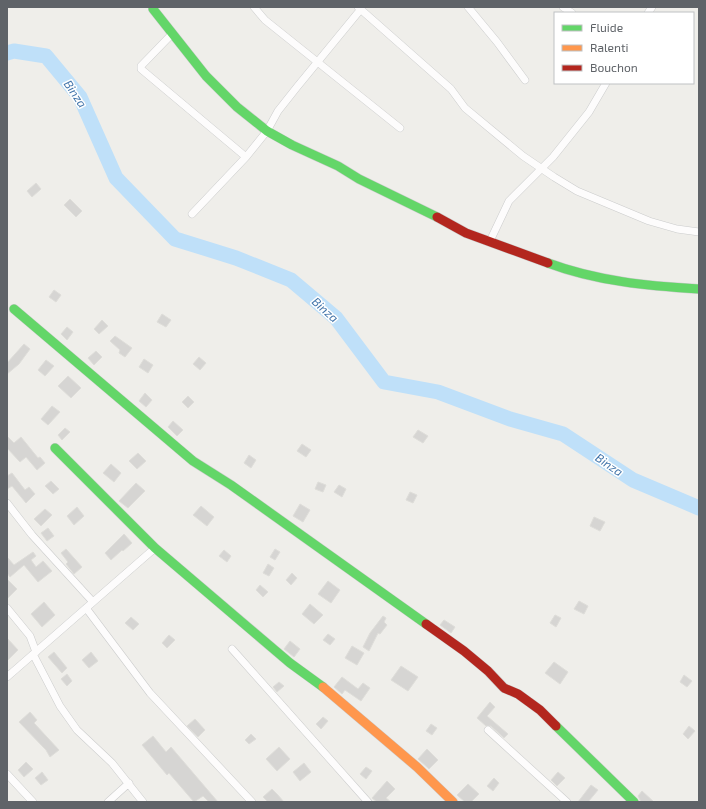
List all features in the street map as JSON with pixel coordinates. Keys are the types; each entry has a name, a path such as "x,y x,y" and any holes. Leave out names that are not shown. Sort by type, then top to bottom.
{"street":[{"path":"254,7 260,15 400,128"},
{"path":"468,7 497,42 525,80"},
{"path":"192,214 246,157 267,131 278,111 359,8 451,89 465,108 523,156 541,168 577,191 616,208 677,229 699,232"},
{"path":"153,9 217,88 267,131 292,145 338,166 359,179 418,206 444,223 466,233 568,271 603,279 660,287 699,289"},
{"path":"172,34 142,66 141,69 246,157"},
{"path":"490,241 510,201 553,157 589,112 605,84"},
{"path":"14,309 193,462 230,485 383,592 464,651 488,671 504,688 518,694 540,710 634,802"},
{"path":"55,448 155,548 284,658 313,678 417,767 453,802"},
{"path":"7,503 32,535 93,602"},
{"path":"7,677 155,548"},
{"path":"7,608 30,636 34,653 60,706 73,724 130,784 143,802"},
{"path":"86,608 150,693 252,802"},
{"path":"232,649 368,802"},
{"path":"488,730 566,802"},
{"path":"7,774 33,802"},
{"path":"108,802 130,784"}],"building":[{"path":"36,183 41,189 32,197 27,191"},
{"path":"70,199 82,211 76,217 64,205"},
{"path":"54,290 61,295 56,302 49,297"},
{"path":"162,314 171,320 166,327 157,322"},
{"path":"102,320 108,326 99,334 94,329"},
{"path":"67,327 73,332 67,340 61,334"},
{"path":"115,336 132,348 125,357 119,353 120,350 110,341"},
{"path":"24,344 30,349 19,364 7,374 7,363"},
{"path":"96,351 102,357 94,365 88,358"},
{"path":"199,357 206,363 200,370 193,364"},
{"path":"144,359 153,365 148,373 139,367"},
{"path":"46,360 54,366 45,376 38,370"},
{"path":"68,376 81,388 71,398 58,386"},
{"path":"145,393 152,400 146,407 139,401"},
{"path":"188,396 194,402 188,408 182,402"},
{"path":"52,406 60,412 48,425 41,419"},
{"path":"173,421 183,430 177,436 168,427"},
{"path":"65,428 70,432 62,440 58,435"},
{"path":"418,430 428,436 423,443 413,437"},
{"path":"7,436 14,443 21,437 38,458 40,457 45,463 37,470 26,457 20,462 7,448"},
{"path":"302,444 311,450 306,457 297,451"},
{"path":"138,453 146,461 137,469 129,461"},
{"path":"249,455 256,460 251,468 244,463"},
{"path":"111,464 121,473 114,482 103,473"},
{"path":"12,473 25,490 29,487 35,494 26,503 12,486 7,489 7,476"},
{"path":"51,481 59,489 53,494 45,486"},
{"path":"318,482 326,485 323,492 315,489"},
{"path":"136,483 145,491 128,508 119,501"},
{"path":"339,485 346,489 342,497 334,492"},
{"path":"410,492 417,495 413,503 406,500"},
{"path":"300,504 310,510 303,522 293,516"},
{"path":"201,506 214,517 207,526 193,515"},
{"path":"77,507 84,516 74,525 67,516"},
{"path":"45,509 52,515 41,526 34,519"},
{"path":"594,517 605,522 600,531 590,526"},
{"path":"48,528 54,536 47,541 41,533"},
{"path":"124,534 132,543 111,560 105,553"},
{"path":"66,549 82,567 74,574 66,564 68,562 61,553"},
{"path":"275,549 280,552 275,560 270,557"},
{"path":"224,550 231,556 227,562 219,556"},
{"path":"33,552 36,556 31,560 36,567 43,561 52,571 38,582 24,565 10,577 7,573 7,557 14,565"},
{"path":"268,564 274,568 269,576 263,573"},
{"path":"292,573 297,578 291,585 286,580"},
{"path":"7,579 17,589 7,599"},
{"path":"328,581 340,590 331,603 318,594"},
{"path":"260,585 268,592 263,597 256,590"},
{"path":"579,601 588,606 584,614 574,609"},
{"path":"44,602 55,615 42,627 31,614"},
{"path":"310,604 323,615 314,624 302,614"},
{"path":"555,615 561,618 556,627 550,623"},
{"path":"383,616 386,618 384,622 387,625 380,634 378,633 369,651 363,647 370,633"},
{"path":"131,617 139,624 133,630 125,623"},
{"path":"444,620 455,627 451,633 440,625"},
{"path":"328,634 335,639 330,645 323,640"},
{"path":"169,635 175,640 167,648 162,643"},
{"path":"7,638 18,650 7,661"},
{"path":"290,641 300,649 294,657 284,649"},
{"path":"352,646 364,653 357,665 345,658"},
{"path":"54,652 67,668 62,673 48,657"},
{"path":"91,652 98,661 89,668 82,660"},
{"path":"554,662 568,672 560,684 545,673"},
{"path":"401,666 418,677 408,691 391,680"},
{"path":"67,674 72,681 67,686 61,679"},
{"path":"684,675 692,681 687,687 680,682"},
{"path":"342,677 358,689 363,683 370,688 361,701 345,690 342,694 334,687"},
{"path":"279,682 284,686 277,692 273,687"},
{"path":"490,702 495,707 487,716 508,734 504,738 491,726 486,726 477,718"},
{"path":"30,712 37,720 34,723 59,750 50,757 46,750 19,722"},
{"path":"323,717 328,721 321,729 316,724"},
{"path":"195,719 205,730 198,737 187,726"},
{"path":"431,724 437,728 432,735 426,731"},
{"path":"689,726 695,731 688,739 683,734"},
{"path":"251,734 256,739 249,744 245,740"},
{"path":"153,736 166,752 171,747 218,802 209,802 203,796 194,802 169,773 167,775 142,745"},
{"path":"279,747 290,759 277,771 266,759"},
{"path":"427,749 438,760 429,769 418,759"},
{"path":"26,762 33,769 24,777 18,770"},
{"path":"304,763 311,772 300,781 293,772"},
{"path":"366,767 372,771 366,779 360,774"},
{"path":"42,772 48,780 41,785 35,778"},
{"path":"558,772 565,778 557,786 551,780"},
{"path":"494,778 499,783 493,791 487,786"},
{"path":"387,781 395,789 386,798 391,802 377,802 372,798"},
{"path":"468,784 479,794 471,802 465,802 457,795"},
{"path":"591,785 598,790 588,802 578,802"},
{"path":"272,789 284,802 268,802 263,797"},
{"path":"642,791 654,802 641,802 638,796"}],"waterway":[{"name":"Binza","path":"7,53 14,51 46,56 80,97 116,178 175,239 236,258 291,280 336,318 384,382 438,392 510,419 563,434 633,480 699,508"}],"traffic: fast":[{"path":"153,9 206,76 237,107 267,131 292,145 338,166 359,179 437,217"},
{"path":"548,263 585,274 622,282 699,289"},
{"path":"14,309 193,461 231,485 426,624"},
{"path":"55,448 155,548 290,663 323,687"},
{"path":"556,726 634,802"}],"traffic: slow":[{"path":"323,687 417,767 453,802"}],"traffic: jam":[{"path":"437,217 466,233 548,263"},
{"path":"426,624 464,651 488,671 504,688 518,694 540,710 556,726"}]}
